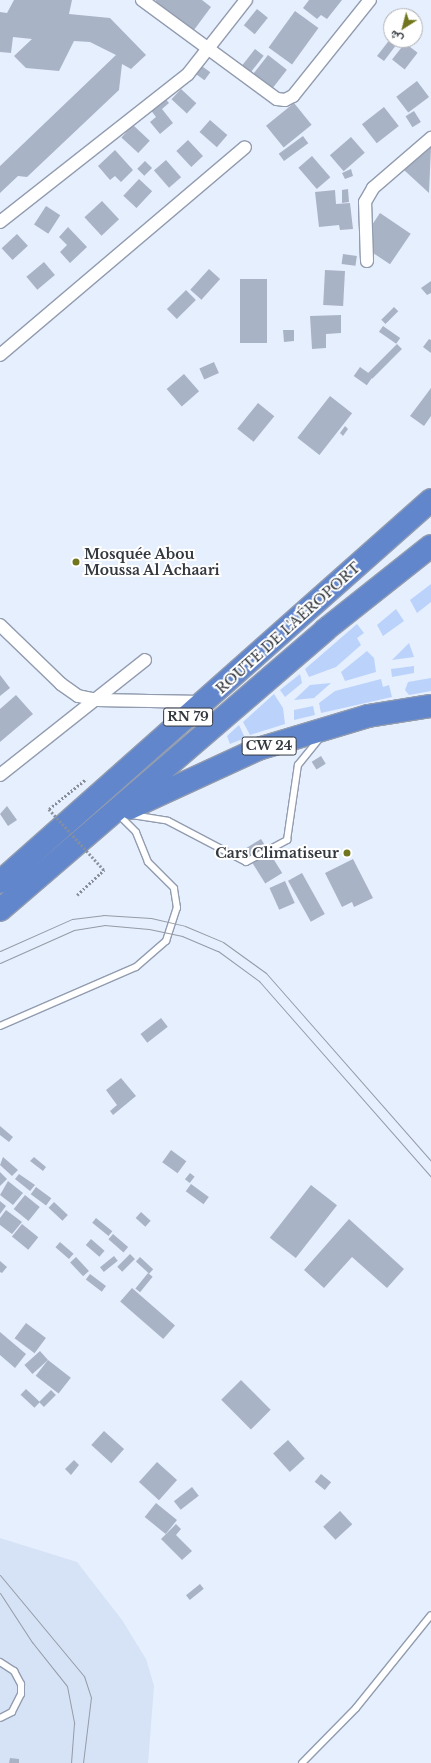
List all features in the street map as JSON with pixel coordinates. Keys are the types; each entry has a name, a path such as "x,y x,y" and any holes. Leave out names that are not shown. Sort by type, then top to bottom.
{"highway":[{"name":"ROUTE DE L'AÉROPORT","path":"0,882 376,551 431,500"},
{"name":"RN 79","path":"376,551 431,508"},
{"name":"RN 79","path":"0,910 326,630 431,546"},
{"name":"CW 24","path":"115,812 136,806 258,749 332,726 431,706"}],"street":[{"path":"142,0 277,98 285,100 293,96 370,0"},
{"path":"0,222 188,74 246,0"},
{"path":"367,261 365,202 373,188 431,138"},
{"path":"0,356 245,147"},
{"path":"0,625 60,684 78,696 97,700 205,702"},
{"path":"0,775 97,700 145,660"}],"lane":[{"path":"115,812 168,821 246,862 287,840 298,765 332,726"},
{"path":"0,1026 136,967 166,941 177,908 174,888 148,862 136,832 115,812"},
{"path":"302,1763 356,1708 431,1615"},
{"path":"0,1662 14,1671 21,1684 21,1694 12,1712 0,1718"}],"path":[{"path":"77,895 104,870 49,809 86,779"}],"shaded area":[{"path":"431,584 431,602 417,613 410,600"},
{"path":"396,609 404,621 383,636 377,625"},
{"path":"357,624 364,633 357,638 361,645 336,667 309,677 305,669"},
{"path":"409,643 414,657 392,660"},
{"path":"367,651 374,658 376,672 345,681 341,672"},
{"path":"414,666 414,673 392,677 391,669"},
{"path":"300,674 302,683 285,697 280,690"},
{"path":"431,678 431,691 409,695 405,690 408,682"},
{"path":"381,679 383,687 389,685 392,697 321,713 319,703 335,691"},
{"path":"331,683 314,698 294,700 310,685"},
{"path":"274,694 283,708 285,724 250,735 243,722"},
{"path":"313,706 315,715 294,720 294,710"},
{"path":"239,725 245,738 230,744 227,736"},
{"path":"0,1538 77,1562 122,1620 146,1659 154,1686 148,1763 0,1763"}],"building":[{"path":"14,0 72,0 69,14 110,18 146,55 131,69 122,64 119,90 27,177 18,176 0,193 0,166 116,55 90,42 74,41 59,71 26,68 14,56 32,39 13,37 11,53 0,52 0,12 7,13"},
{"path":"156,0 202,0 211,7 191,34 153,5"},
{"path":"309,0 342,0 327,19 321,15 317,19 303,8"},
{"path":"257,9 268,18 255,34 244,25"},
{"path":"295,11 318,28 292,64 269,47"},
{"path":"383,48 394,48 384,61 377,56"},
{"path":"401,48 411,48 418,53 405,69 392,60"},
{"path":"255,49 264,56 246,78 238,71"},
{"path":"268,55 287,70 268,93 250,79"},
{"path":"199,64 210,72 204,80 193,72"},
{"path":"417,81 429,97 408,113 396,97"},
{"path":"181,89 196,103 187,114 171,99"},
{"path":"164,97 169,103 162,109 173,123 160,134 150,122 156,117 150,109"},
{"path":"294,103 312,125 284,147 266,126"},
{"path":"384,107 399,126 377,143 362,124"},
{"path":"414,111 421,122 412,127 406,116"},
{"path":"210,120 227,135 217,147 200,132"},
{"path":"133,125 150,141 138,153 121,137"},
{"path":"303,136 308,143 284,161 279,154"},
{"path":"351,137 365,153 344,171 330,155"},
{"path":"188,140 203,156 191,167 176,151"},
{"path":"428,144 431,147 429,193 404,170"},
{"path":"115,150 133,170 121,182 115,176 110,180 98,166"},
{"path":"312,156 330,177 317,189 298,168"},
{"path":"166,160 181,177 169,188 154,170"},
{"path":"145,161 152,168 144,176 137,169"},
{"path":"351,169 353,176 345,179 342,173"},
{"path":"139,179 152,191 136,208 123,196"},
{"path":"348,189 349,202 342,203 342,190"},
{"path":"335,190 336,204 350,203 353,229 340,230 339,225 319,227 315,192"},
{"path":"102,201 119,219 101,236 84,217"},
{"path":"46,206 60,215 48,234 34,224"},
{"path":"380,213 411,234 390,264 359,244"},
{"path":"68,227 87,247 70,263 60,252 67,245 59,237"},
{"path":"17,234 28,246 13,260 2,248"},
{"path":"343,254 357,256 355,266 342,264"},
{"path":"44,262 55,275 37,290 26,277"},
{"path":"209,269 220,279 201,300 190,290"},
{"path":"325,270 345,271 343,306 323,305"},
{"path":"240,279 267,279 267,343 240,343"},
{"path":"431,281 431,293 427,295 421,288"},
{"path":"186,290 196,300 177,319 167,309"},
{"path":"394,307 398,311 386,324 381,320"},
{"path":"341,315 341,333 326,334 326,348 312,349 310,316"},
{"path":"383,326 400,338 396,344 379,332"},
{"path":"283,330 294,330 294,341 284,342"},
{"path":"429,339 431,340 431,353 423,347"},
{"path":"397,344 402,349 372,379 367,374"},
{"path":"214,362 219,373 204,379 199,369"},
{"path":"360,367 373,376 367,385 354,376"},
{"path":"184,374 199,391 182,406 167,389"},
{"path":"431,388 431,416 424,426 410,416"},
{"path":"330,396 352,413 319,455 297,438"},
{"path":"258,403 274,416 254,442 237,429"},
{"path":"345,426 348,429 343,436 340,433"},
{"path":"0,675 10,688 0,696"},
{"path":"16,695 33,714 0,742 0,709"},
{"path":"321,756 326,764 316,769 312,762"},
{"path":"7,806 17,820 8,826 0,814"},
{"path":"261,839 282,873 265,884 244,850"},
{"path":"353,859 373,898 354,907 352,902 342,907 325,873"},
{"path":"302,873 325,914 311,922 288,881"},
{"path":"285,881 295,903 279,910 269,888"},
{"path":"161,1018 168,1027 147,1043 141,1034"},
{"path":"121,1078 136,1096 113,1115 110,1111 117,1105 106,1090"},
{"path":"0,1126 13,1137 9,1142 0,1135"},
{"path":"171,1150 186,1161 178,1173 162,1162"},
{"path":"3,1157 18,1170 12,1176 0,1165"},
{"path":"34,1157 46,1167 43,1171 30,1161"},
{"path":"0,1172 7,1179 0,1186"},
{"path":"190,1173 195,1177 190,1183 185,1179"},
{"path":"19,1174 35,1185 30,1191 15,1179"},
{"path":"8,1181 23,1193 13,1205 0,1195"},
{"path":"191,1184 209,1197 204,1204 186,1191"},
{"path":"311,1185 337,1205 296,1258 270,1238"},
{"path":"36,1187 51,1198 46,1205 31,1194"},
{"path":"25,1195 40,1207 28,1221 14,1209"},
{"path":"0,1201 6,1206 0,1214"},
{"path":"54,1202 68,1215 62,1221 49,1208"},
{"path":"6,1210 22,1222 12,1234 0,1225 0,1218"},
{"path":"141,1212 151,1221 145,1227 136,1218"},
{"path":"96,1218 112,1231 109,1236 92,1223"},
{"path":"349,1219 404,1269 387,1288 352,1257 324,1288 304,1270"},
{"path":"22,1224 38,1237 28,1250 12,1236"},
{"path":"113,1234 128,1247 124,1252 108,1239"},
{"path":"91,1239 105,1251 99,1257 86,1245"},
{"path":"60,1242 74,1254 69,1259 55,1247"},
{"path":"130,1254 135,1259 122,1272 117,1267"},
{"path":"114,1256 118,1261 104,1272 100,1267"},
{"path":"76,1257 89,1271 83,1276 70,1262"},
{"path":"140,1257 153,1269 149,1274 136,1261"},
{"path":"0,1261 7,1267 2,1273 0,1272"},
{"path":"148,1273 153,1277 140,1292 135,1289"},
{"path":"90,1274 106,1286 102,1292 86,1280"},
{"path":"132,1288 175,1325 163,1339 120,1302"},
{"path":"26,1323 46,1338 35,1353 15,1338"},
{"path":"0,1332 26,1354 15,1368 0,1355"},
{"path":"40,1351 48,1360 32,1374 24,1365"},
{"path":"48,1360 71,1378 59,1394 36,1376"},
{"path":"241,1380 271,1410 251,1429 221,1400"},
{"path":"26,1389 40,1402 34,1408 21,1395"},
{"path":"51,1390 56,1395 44,1407 39,1402"},
{"path":"104,1431 124,1449 111,1463 91,1445"},
{"path":"288,1440 305,1459 290,1472 273,1453"},
{"path":"74,1460 79,1465 71,1475 65,1469"},
{"path":"157,1462 177,1480 159,1500 139,1482"},
{"path":"321,1474 331,1482 325,1490 315,1482"},
{"path":"192,1487 199,1496 181,1510 174,1501"},
{"path":"156,1503 177,1520 166,1534 145,1517"},
{"path":"340,1511 352,1524 335,1540 323,1527"},
{"path":"176,1524 181,1529 176,1535 192,1551 182,1560 161,1539"},
{"path":"200,1584 204,1589 190,1600 186,1595"},
{"path":"10,1758 19,1759 19,1763 9,1763"}],"tram line":[{"path":"0,951 72,919 103,915 151,918 185,926 223,942 266,973 431,1161"},
{"path":"0,963 74,930 104,925 149,929 182,936 218,951 259,981 431,1177"},
{"path":"0,1575 84,1676 91,1697 83,1763"},
{"path":"0,1593 32,1642 67,1686 74,1723 71,1763"}],"place":[{"name":"Mosquée Abou Moussa Al Achaari","path":"76,562"},
{"name":"Cars Climatiseur","path":"347,853"}]}
